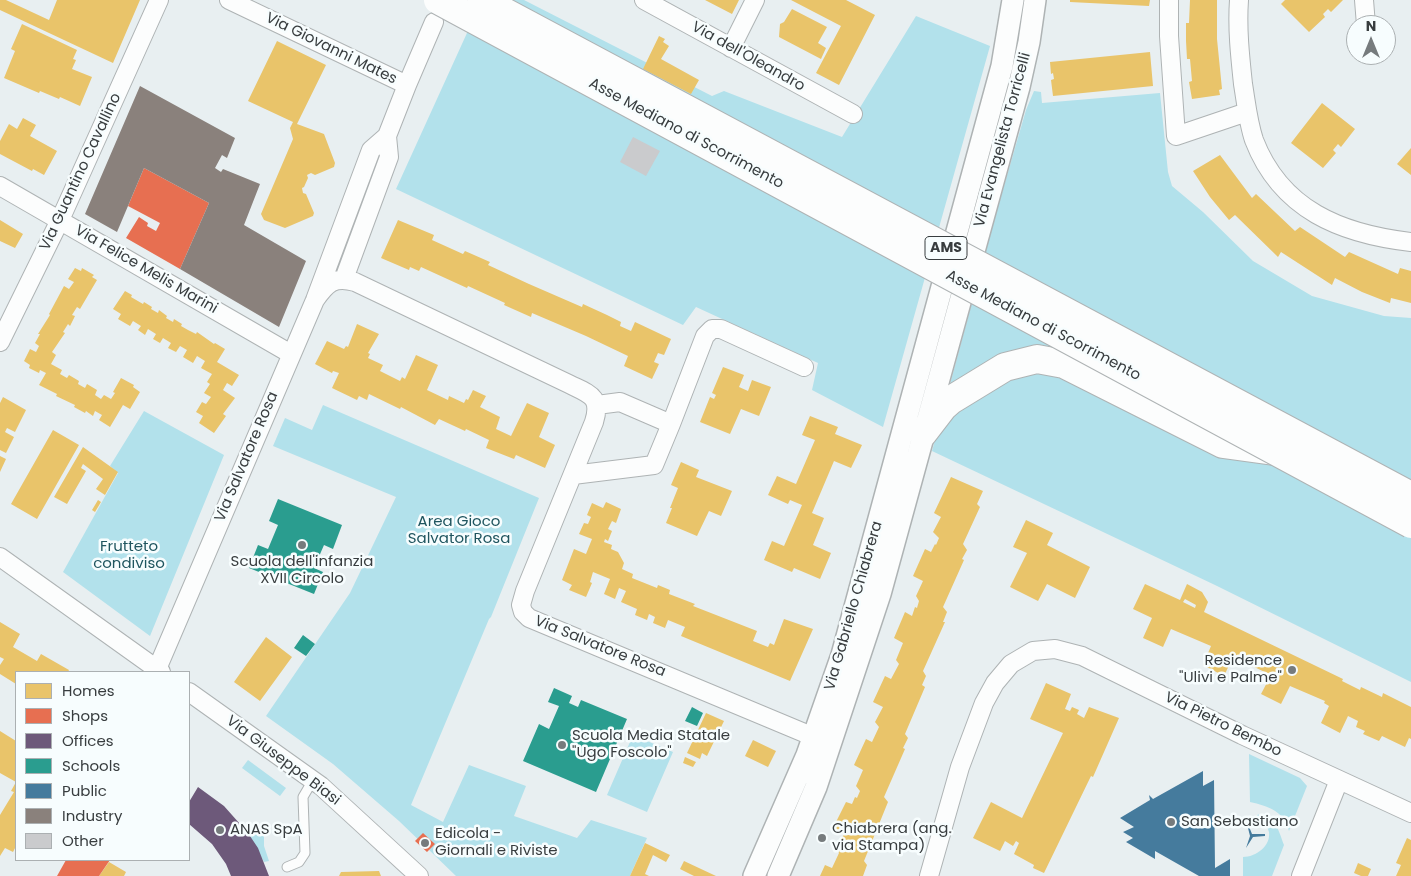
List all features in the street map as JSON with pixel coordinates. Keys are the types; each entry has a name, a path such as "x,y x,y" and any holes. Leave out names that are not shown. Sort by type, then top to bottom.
{"highway":[{"name":"Asse Mediano di Scorrimento","path":"482,0 1411,496"},
{"name":"Asse Mediano di Scorrimento","path":"436,11 1278,451 1411,524"},
{"path":"923,433 943,407 951,400 1005,367 1037,359 1064,364 1223,444 1278,451"}],"street":[{"name":"Via Guantino Cavallino","path":"0,342 60,220 159,0"},
{"name":"Via Giovanni Mates","path":"229,0 406,85"},
{"name":"Via dell'Oleandro","path":"644,0 853,114"},
{"path":"731,48 755,0"},
{"name":"Via Evangelista Torricelli","path":"930,329 1002,66 1013,0"},
{"name":"Via Evangelista Torricelli","path":"950,336 1019,87 1029,42 1035,0"},
{"path":"1169,0 1169,36 1176,136 1247,112"},
{"path":"1238,0 1237,22 1247,112 1254,139 1277,183 1299,204 1318,216 1348,228 1379,237 1411,242"},
{"path":"1364,0 1365,15"},
{"name":"Via Salvatore Rosa","path":"314,300 330,282 344,279 389,156 387,136 436,11"},
{"name":"Via Salvatore Rosa","path":"159,671 314,300 371,150 387,136"},
{"name":"Via Felice Melis Marini","path":"0,186 291,354"},
{"path":"344,279 370,289 586,392 595,400 597,405 620,402 671,424"},
{"path":"573,475 654,465 705,336 712,329 721,329 804,367"},
{"name":"Via Gabriello Chiabrera","path":"754,876 814,736 842,655 930,329"},
{"name":"Via Gabriello Chiabrera","path":"778,876 816,788 880,594 950,336"},
{"name":"Via Salvatore Rosa","path":"597,405 594,422 525,591 521,605 523,612 529,618 814,736"},
{"path":"0,557 159,671"},
{"name":"Via Pietro Bembo","path":"929,876 960,766 984,703 995,682 1011,664 1033,651 1055,649 1082,656 1411,813"},
{"name":"Via Giuseppe Biasi","path":"190,693 313,780 419,876"},
{"path":"1301,876 1339,780"}],"lane":[{"path":"287,867 299,862 305,853 303,797 313,780"}],"green space":[{"path":"482,0 524,0 712,96 724,91 842,137 916,16 990,46 883,427 812,390 818,363 696,307 683,325 396,189"},
{"path":"1034,91 1041,92 1042,103 1160,93 1168,172 1172,186 1203,212 1253,261 1312,296 1384,316 1411,318 1411,682 1215,585 932,451 995,217 1026,110"},
{"name":"Area Gioco Salvator Rosa","path":"323,405 539,498 411,805 443,822 469,765 526,786 514,816 577,838 591,820 647,838 630,876 456,876 399,821 333,764 266,716 350,593 396,497 273,446 285,418 312,430"},
{"name":"Frutteto condiviso","path":"144,411 224,455 150,636 63,572 118,473 110,466"},
{"path":"633,735 673,752 647,812 607,795"},
{"path":"1249,754 1300,778 1307,786 1289,831 1287,824 1274,810 1250,802"},
{"path":"248,760 286,788 280,796 242,768"},
{"path":"1261,814 1274,822 1284,845 1272,876 1243,876 1243,857 1253,855 1262,850 1268,842 1269,832 1267,827 1257,815"},
{"path":"261,826 264,831 264,846 269,861 264,862 248,833"}],"building: Homes":[{"path":"0,0 6,0 49,20 57,0 140,0 113,63 0,10"},
{"path":"705,0 739,0 732,14"},
{"path":"791,0 846,0 875,15 839,85 816,73 841,26"},
{"path":"1070,0 1150,0 1149,6 1070,2"},
{"path":"1190,0 1217,0 1217,39 1222,89 1219,90 1220,95 1192,99 1189,82 1192,81 1190,59 1187,59 1186,41 1186,23 1189,23"},
{"path":"1285,0 1343,0 1331,12 1328,9 1323,14 1325,17 1309,32 1281,4"},
{"path":"792,9 827,27 818,43 826,48 821,59 779,37 780,24 784,22"},
{"path":"22,24 77,50 73,59 76,60 72,69 92,77 80,106 60,97 59,99 40,91 39,93 4,78 15,51 11,49"},
{"path":"659,36 665,39 663,42 669,46 661,59 699,80 691,94 643,69"},
{"path":"277,41 326,65 297,124 324,134 335,163 334,167 315,175 311,173 307,175 308,178 302,188 314,213 313,216 285,228 264,220 261,214 293,139 290,128 293,122 248,101"},
{"path":"1150,52 1153,86 1053,96 1051,80 1054,79 1053,73 1051,74 1050,62"},
{"path":"1322,103 1355,129 1341,147 1338,144 1333,150 1336,153 1323,168 1291,143"},
{"path":"23,118 36,125 30,136 57,151 44,175 33,169 32,171 0,154 0,141 9,124 17,129"},
{"path":"1411,148 1411,175 1397,164"},
{"path":"1220,155 1252,198 1256,194 1295,231 1300,227 1345,257 1349,252 1398,274 1400,268 1411,271 1411,303 1391,298 1390,303 1362,292 1335,278 1332,285 1281,252 1278,257 1235,215 1229,220 1210,197 1193,171"},
{"path":"0,220 23,234 15,248 0,241"},
{"path":"398,220 434,235 432,240 463,254 465,251 490,262 488,265 529,284 582,307 583,304 607,315 621,322 620,326 631,331 635,322 671,339 664,355 658,353 654,362 659,364 652,379 624,366 628,356 586,336 532,313 531,317 468,286 467,288 421,267 419,271 410,267 409,270 381,258"},
{"path":"75,268 81,271 82,268 94,275 92,277 97,280 80,309 77,307 72,315 75,316 70,326 68,324 63,332 65,333 52,352 56,355 51,364 62,370 60,374 67,378 69,375 79,381 78,384 85,388 87,384 97,390 95,395 101,399 104,395 111,399 121,378 134,385 133,387 140,392 130,409 123,405 110,427 99,420 102,415 95,411 93,416 86,411 85,413 74,407 75,405 56,396 57,394 39,385 46,373 40,370 39,373 29,368 30,365 24,361 30,349 36,352 39,346 35,343 40,334 38,334 50,315 64,286 69,289 74,282 68,279"},
{"path":"125,291 132,295 131,297 152,307 151,309 158,313 159,310 167,316 166,318 173,322 174,319 182,324 181,326 196,334 197,332 225,349 217,362 239,375 232,386 227,383 223,390 235,398 223,414 226,416 214,433 199,423 203,416 196,412 202,402 206,404 211,397 204,393 210,384 207,382 212,374 201,368 205,361 197,356 193,363 183,357 187,350 180,346 176,352 168,348 171,343 163,338 160,343 153,339 156,334 148,329 145,335 138,330 141,326 133,321 130,326 118,319 121,314 113,309"},
{"path":"357,324 379,334 368,353 370,354 368,358 383,365 380,371 400,381 402,377 405,379 416,355 438,365 427,390 448,400 449,396 464,403 466,399 468,400 473,390 486,396 480,407 500,417 496,429 511,436 527,403 549,413 539,437 555,445 545,468 516,455 514,459 486,448 489,440 466,429 465,431 439,419 435,425 401,407 400,409 369,394 367,400 359,396 357,400 332,388 339,373 333,371 332,373 315,364 327,341 344,349 346,346 348,347"},
{"path":"723,367 744,375 739,387 748,391 752,380 771,387 759,416 741,409 730,434 700,422 710,397 714,399 716,395 712,393"},
{"path":"3,397 26,410 15,432 7,428 5,432 14,437 6,453 0,450 0,403"},
{"path":"810,416 838,427 835,434 862,445 851,468 834,461 812,513 824,518 813,545 831,553 820,579 794,568 792,572 764,560 772,541 784,546 802,505 790,500 788,504 768,495 777,476 796,484 815,440 802,435"},
{"path":"53,430 79,445 37,519 11,504"},
{"path":"83,447 118,472 105,495 96,489 103,479 83,464 81,468 86,471 67,504 54,497"},
{"path":"0,456 6,459 0,472"},
{"path":"681,462 699,470 696,477 732,491 721,516 709,511 697,536 666,523 678,488 671,485"},
{"path":"951,477 983,491 977,504 980,507 963,544 967,550 962,559 964,560 943,607 947,612 943,622 945,622 923,671 926,676 922,685 925,687 905,734 908,738 903,748 905,749 884,797 888,802 864,861 867,865 863,876 820,876 825,865 832,868 839,853 837,849 844,834 833,828 846,802 852,804 860,791 856,786 863,770 854,765 866,739 872,742 879,727 875,722 883,707 873,702 885,676 891,679 899,664 896,660 903,643 894,638 905,612 912,616 915,607 917,608 919,601 916,596 923,581 913,576 925,549 931,552 939,538 933,532 941,517 934,513"},
{"path":"98,500 101,502 95,512 92,510"},
{"path":"606,502 621,509 616,523 612,521 608,529 612,531 608,541 605,539 604,542 612,545 611,549 618,552 624,563 622,569 633,574 632,578 657,588 658,585 670,590 669,594 695,604 693,606 757,631 753,641 768,647 770,643 774,645 784,619 813,629 790,681 681,636 685,627 668,620 665,628 653,623 655,617 649,614 647,620 635,615 637,609 621,602 626,591 619,588 615,599 604,594 610,579 593,572 590,582 592,583 586,597 569,590 572,585 562,580 574,549 586,554 592,539 579,534 584,523 588,524 591,517 587,515 592,503 603,508"},
{"path":"1026,520 1053,533 1047,545 1090,567 1075,598 1047,584 1038,601 1010,587 1027,553 1013,547"},
{"name":"Residence \"Ulivi e Palme\"","path":"1145,584 1180,600 1187,584 1202,592 1208,602 1204,612 1343,679 1342,681 1360,690 1361,687 1382,697 1383,693 1411,707 1411,739 1409,738 1405,747 1382,736 1379,741 1363,734 1365,731 1356,727 1358,721 1348,716 1340,733 1321,723 1329,706 1324,703 1325,701 1290,686 1281,704 1261,694 1271,675 1233,657 1224,676 1203,665 1211,646 1171,629 1163,647 1143,638 1152,618 1133,609","holes":["1185,599 1196,605 1195,608 1183,602"]},
{"path":"0,622 20,634 13,647 37,661 41,654 69,670 15,671 15,683 0,674 0,665 4,659 0,657"},
{"path":"266,637 292,657 260,701 234,682"},
{"path":"1046,683 1071,694 1065,709 1070,711 1072,707 1079,710 1077,714 1084,718 1089,707 1119,718 1093,777 1091,776 1044,873 1033,868 1034,865 1014,854 1019,843 1016,841 1013,846 1005,841 1000,851 973,838 991,802 1022,818 1063,733 1030,719"},
{"path":"706,713 724,721 707,756 702,753 700,759 687,753"},
{"path":"0,731 15,740 15,781 0,773"},
{"path":"753,740 776,751 768,767 745,756"},
{"path":"685,757 696,762 693,767 683,763"},
{"path":"15,784 15,848 13,852 5,848 0,856 0,815 14,792 11,791"},
{"path":"1407,838 1411,840 1411,876 1396,876 1401,865 1396,863"},
{"path":"645,843 670,855 666,862 653,855 645,874 649,876 630,876"},
{"path":"684,861 716,876 694,876 680,869"},
{"path":"109,862 126,872 124,876 99,876"},
{"path":"1358,863 1371,869 1368,876 1354,873"},
{"path":"379,871 381,876 339,876 341,872"}],"building: Shops":[{"path":"144,168 209,203 180,269 126,238 139,217 148,223 147,226 156,231 160,223 128,206"},
{"name":"Edicola - Giornali e Riviste","path":"423,833 435,844 427,852 415,841"},
{"path":"65,861 109,861 99,876 57,876"}],"building: Offices":[{"name":"ANAS SpA","path":"198,787 224,806 248,833 258,848 269,876 231,876 226,864 212,844 190,825 190,800"}],"building: Schools":[{"path":"278,499 342,525 333,549 324,545 314,568 323,572 314,594 249,568 258,545 268,549 278,525 269,521"},
{"path":"303,635 315,644 306,656 294,648"},
{"path":"554,688 572,696 569,703 578,707 581,700 627,719 596,792 523,761 539,724 549,729 559,706 548,702"},
{"path":"692,707 703,713 697,726 685,721"}],"building: Public":[{"name":"San Sebastiano","path":"1203,771 1203,786 1214,780 1215,868 1230,859 1230,876 1199,876 1155,851 1155,859 1126,842 1133,838 1123,832 1134,827 1120,818 1150,800 1149,795 1153,799"},
{"path":"1247,824 1252,834 1265,834 1265,836 1253,837 1246,848 1250,836"}],"building: Industry":[{"path":"140,86 235,138 227,158 222,155 215,168 221,172 223,169 260,184 244,225 306,261 279,327 180,269 209,203 144,168 117,232 85,214"}],"building: Other":[{"path":"633,137 660,151 646,176 620,162"}],"place":[{"name":"Scuola dell'infanzia XVII Circolo","path":"302,545"},
{"name":"Residence \"Ulivi e Palme\"","path":"1292,670"},
{"name":"Scuola Media Statale \"Ugo Foscolo\"","path":"562,745"},
{"name":"San Sebastiano","path":"1171,822"},
{"name":"ANAS SpA","path":"220,830"},
{"name":"Chiabrera (ang. via Stampa)","path":"822,838"},
{"name":"Edicola - Giornali e Riviste","path":"425,843"}]}
